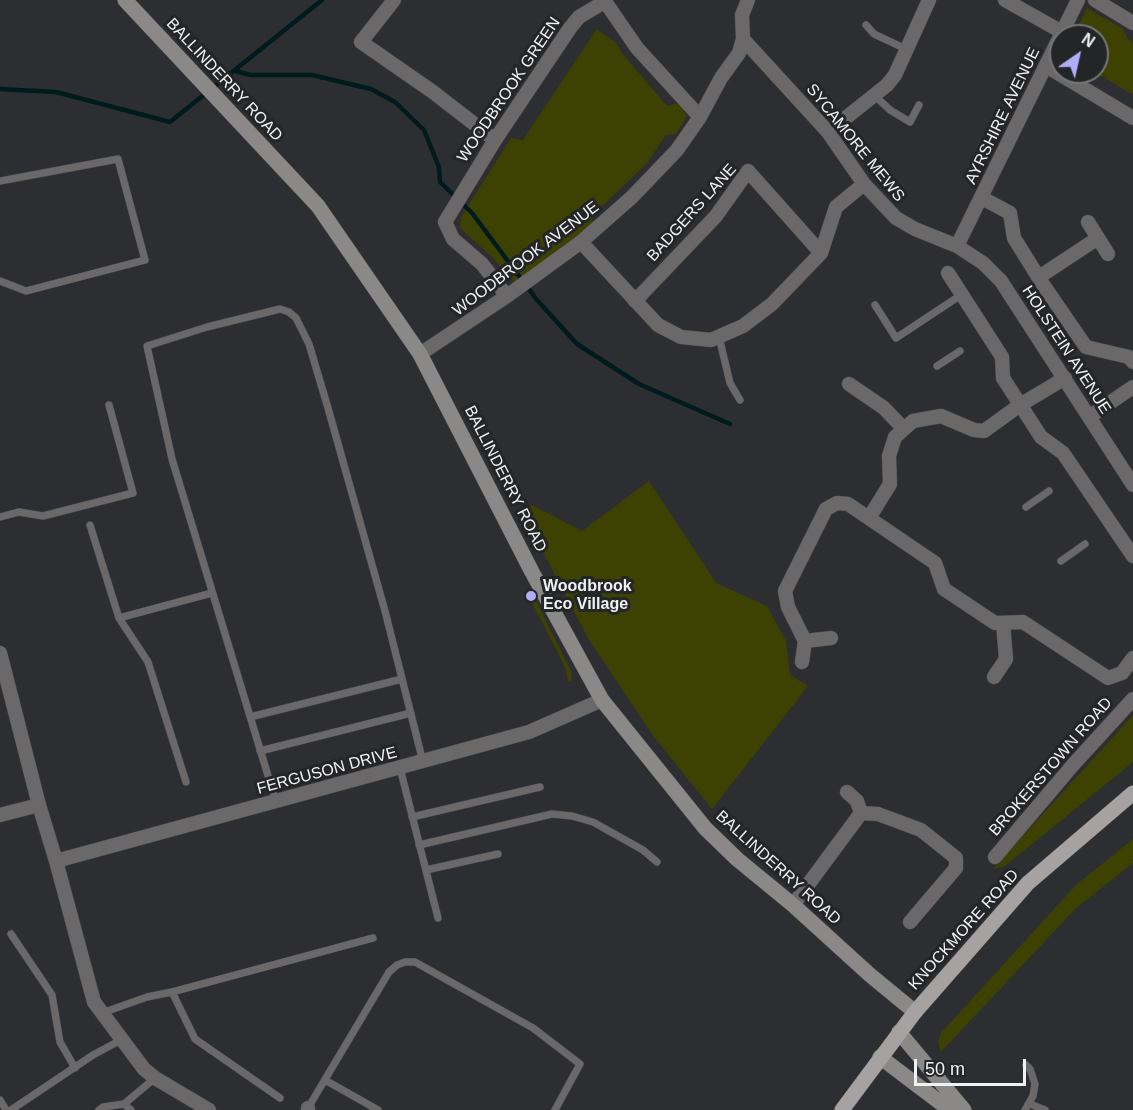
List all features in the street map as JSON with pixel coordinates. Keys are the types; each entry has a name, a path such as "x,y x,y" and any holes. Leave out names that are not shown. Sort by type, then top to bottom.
{"main road":[{"name":"BALLINDERRY ROAD","path":"125,0 318,206 420,354 532,572 602,700 705,828 737,859 915,1012"},
{"name":"KNOCKMORE ROAD","path":"842,1110 915,1012 1028,883 1130,800"},
{"path":"899,1032 964,1110"},
{"path":"880,1057 950,1110"}],"street":[{"path":"394,0 361,42 495,140"},
{"name":"WOODBROOK AVENUE","path":"420,354 512,293 581,242 632,197 670,158 700,117 721,78 739,53 744,39 742,15 748,0"},
{"path":"828,132 888,85 908,50 929,0"},
{"path":"1005,0 1049,25"},
{"name":"AYRSHIRE AVENUE","path":"1066,24 1078,0"},
{"path":"1095,0 1133,23"},
{"name":"WOODBROOK GREEN","path":"512,293 453,240 445,222 463,189 495,140 579,17 604,1 637,48 700,117"},
{"name":"SYCAMORE MEWS","path":"744,39 828,132 864,184 896,218 915,229 957,246"},
{"name":"AYRSHIRE AVENUE","path":"957,246 1049,60"},
{"path":"1046,66 1133,118"},
{"name":"BADGERS LANE","path":"635,301 716,216 748,171 820,253"},
{"path":"581,242 658,325 681,337 711,340 743,326 772,304 820,253 836,207 864,184"},
{"path":"982,198 1010,213 1014,238 1086,347 1129,357 1133,362"},
{"path":"1088,222 1108,254"},
{"path":"1039,277 1098,238"},
{"name":"HOLSTEIN AVENUE","path":"957,246 983,263 1001,281 1133,485"},
{"path":"948,273 982,336 1002,357 1003,378 1020,405 1041,437 1063,453 1072,477 1133,556"},
{"path":"869,518 890,484 890,456 895,437 903,428 913,421 941,416 974,430 984,431 1020,405 1065,378"},
{"path":"849,384 884,408 903,428"},
{"path":"1089,417 1133,387"},
{"path":"801,662 805,641 788,607 785,591 826,509 837,503 848,504 935,563 944,589 995,623 1023,622 1108,678 1122,673 1133,658"},
{"path":"994,677 1006,659 1003,623"},
{"path":"805,641 831,638"},
{"path":"0,653 39,806 94,1002 144,1069 208,1110"},
{"name":"BROKERSTOWN ROAD","path":"995,857 1072,766 1133,699"},
{"name":"FERGUSON DRIVE","path":"56,861 529,732 602,700"},
{"path":"847,792 857,801 861,813"},
{"path":"0,815 39,806"},
{"path":"793,905 861,813"},
{"path":"861,813 878,814 912,825 956,858 956,868 916,905 910,922"}],"lane":[{"path":"866,25 874,34 908,50"},
{"path":"874,95 890,110 910,122 919,105"},
{"path":"0,181 118,159 145,260 26,291 0,281"},
{"path":"874,305 896,338 961,295"},
{"path":"276,802 172,459 147,346 207,327 280,309 296,318 309,344 373,567 423,762"},
{"path":"719,337 730,383 740,400"},
{"path":"937,366 960,351"},
{"path":"0,516 19,512 43,516 133,493 109,405"},
{"path":"1026,507 1049,491"},
{"path":"90,525 119,618 148,662 186,782"},
{"path":"1061,561 1085,544"},
{"path":"119,618 212,593"},
{"path":"250,717 402,679"},
{"path":"260,751 411,713"},
{"path":"400,768 438,918"},
{"path":"412,817 540,787"},
{"path":"419,845 552,814 572,816 593,822 643,850 657,862"},
{"path":"426,870 498,854"},
{"path":"11,934 52,995 60,1042 75,1068"},
{"path":"102,1012 139,999 373,938"},
{"path":"308,1109 389,972 397,964 415,962 533,1028 580,1064 555,1110"},
{"path":"172,992 195,1039 280,1098"},
{"path":"0,1100 9,1110 121,1040"},
{"path":"1026,1065 1030,1069 1035,1084 1028,1107 1045,1110"},
{"path":"99,1110 124,1104 155,1078"},
{"path":"325,1080 378,1110"},
{"path":"124,1104 131,1110"}],"shaded area":[{"path":"1087,8 1123,29 1128,39 1133,42 1133,95 1109,80 1109,24 1079,24"},
{"path":"597,29 617,44 621,52 667,106 678,103 687,116 676,134 666,135 647,163 593,215 592,224 521,279 513,281 492,257 460,228 461,217 511,138 523,140"},
{"path":"649,481 716,583 767,606 786,641 790,675 808,686 712,809 654,737 588,638 522,512 532,505 582,531"},
{"path":"535,599 571,671 572,682 568,681 565,667 532,603"},
{"path":"1133,715 1133,762 1005,866 993,869"},
{"path":"1133,839 1133,863 1075,909 941,1052 938,1042 941,1033 1076,885"}],"waterway":[{"path":"0,89 56,92 170,122 322,0"},
{"path":"236,71 250,75 312,75 371,89 395,102 424,130 439,167 440,182 472,213 537,300 577,344 639,384 730,424"}],"place":[{"name":"Woodbrook Eco Village","path":"531,596"}]}
